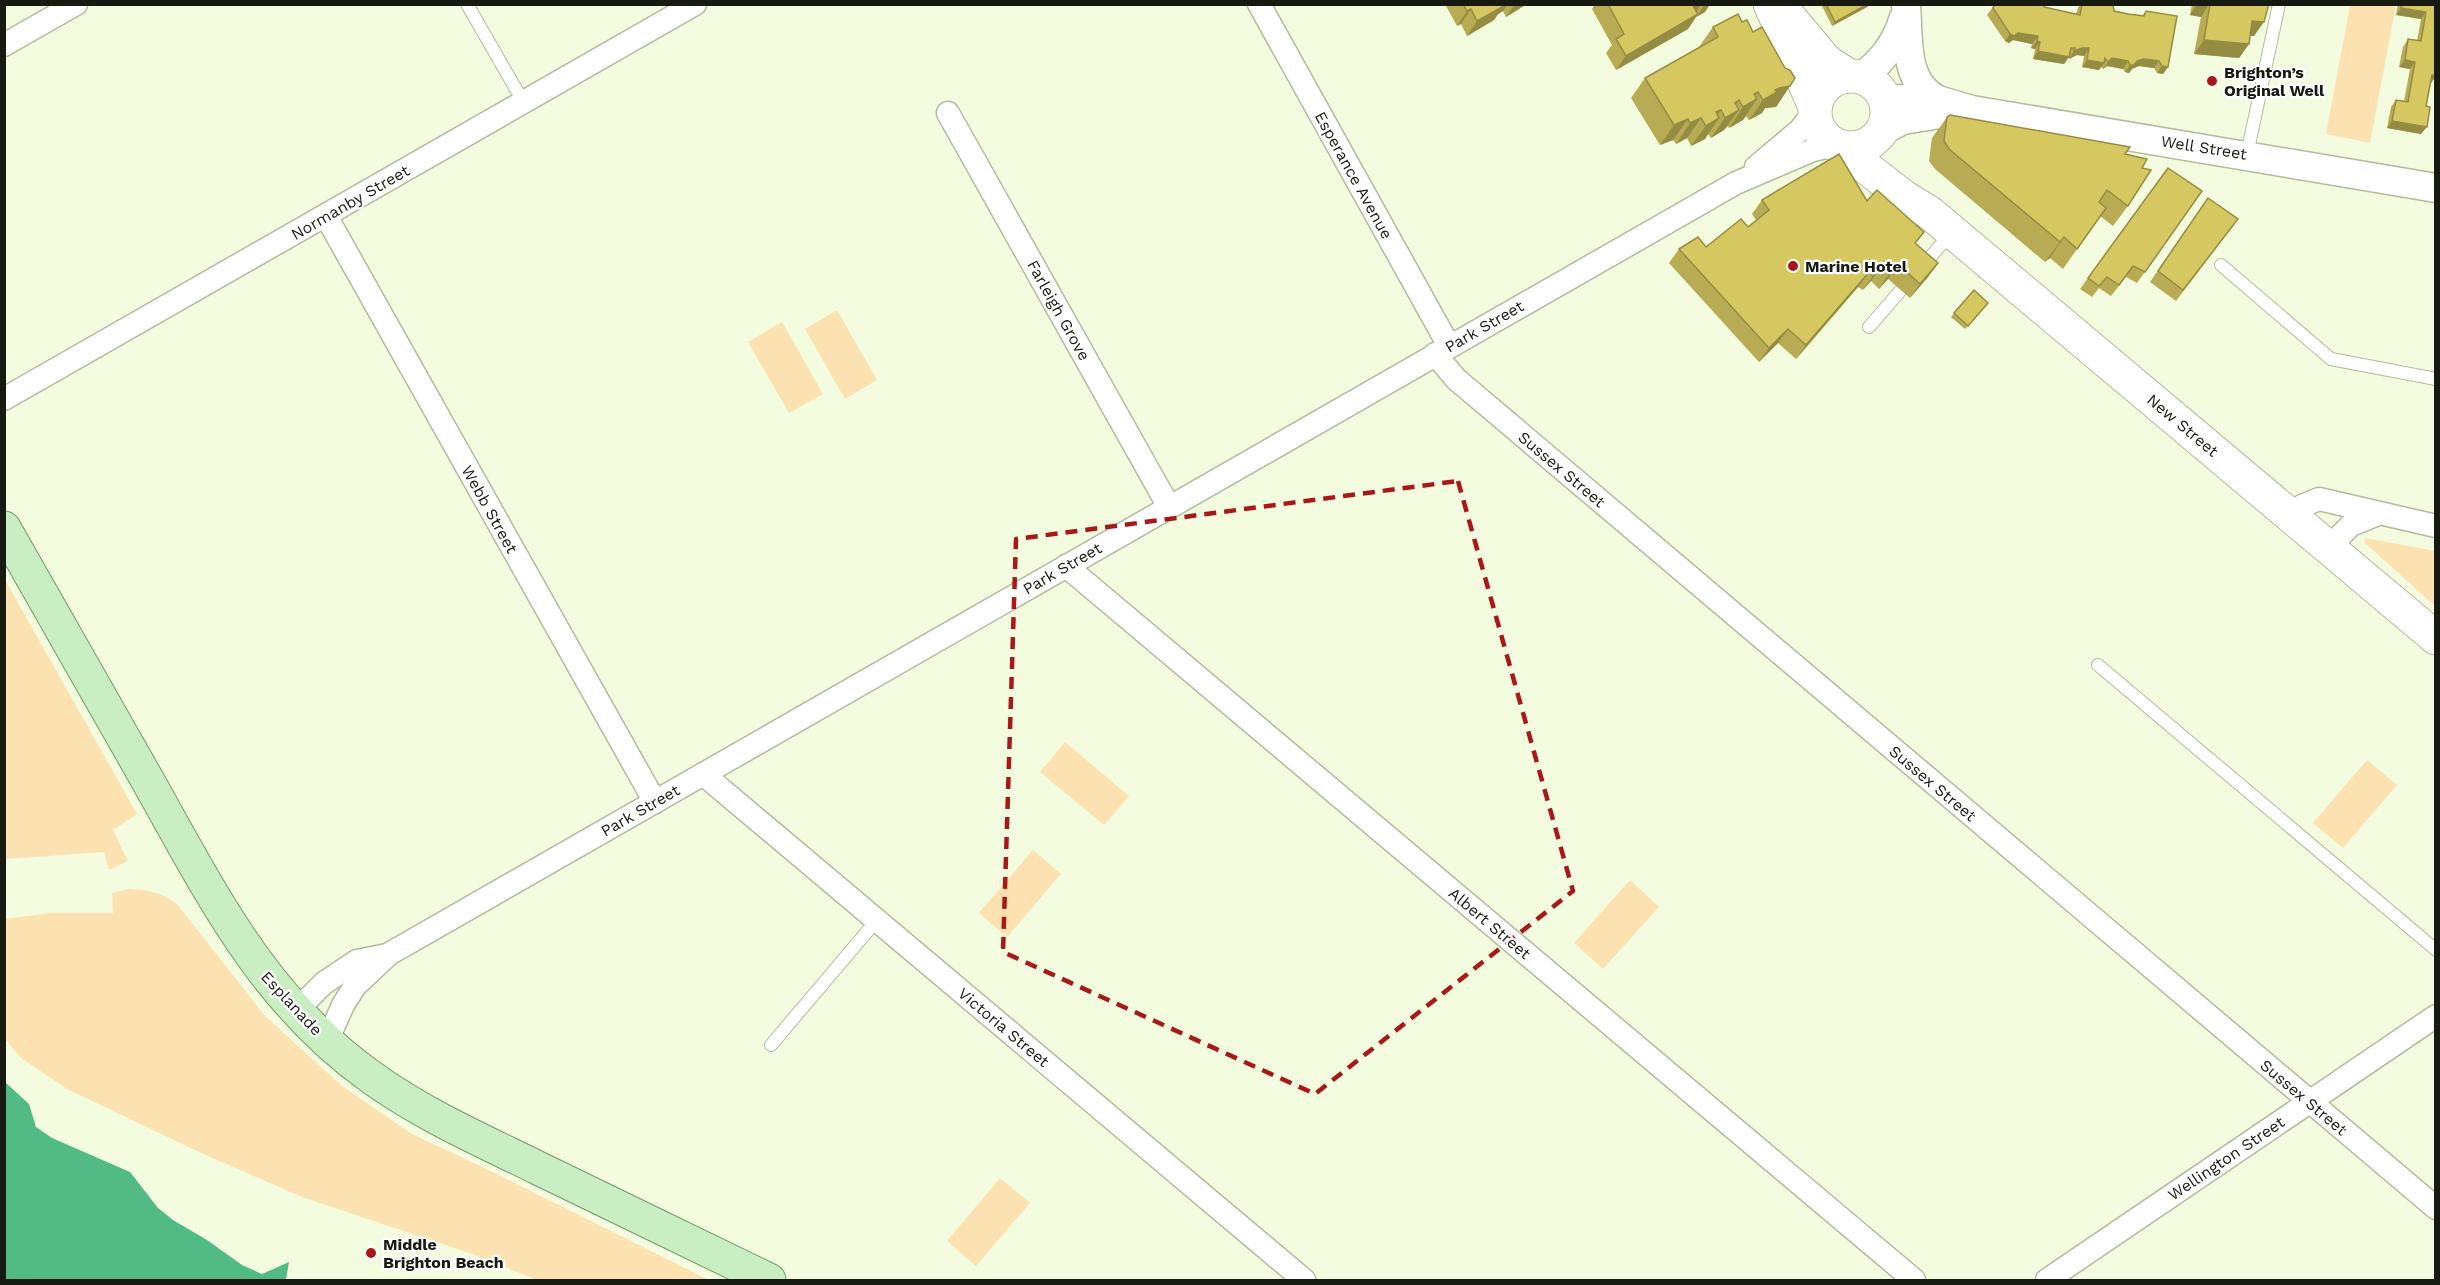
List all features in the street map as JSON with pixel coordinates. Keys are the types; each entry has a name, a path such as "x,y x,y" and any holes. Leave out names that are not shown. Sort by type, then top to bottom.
{"main road":[{"path":"1770,4 1815,109 1820,131 1837,146 1861,147 1883,115 1876,86 1826,61 1779,4"},
{"path":"1815,109 1824,88 1835,80 1853,76"},
{"name":"New Street","path":"1883,115 1888,154 1941,222"},
{"name":"New Street","path":"1837,146 1941,222 2436,638"},
{"name":"Esplanade","path":"4,528 208,892 259,968 296,1011 370,1077 409,1102 769,1281"}],"street":[{"path":"4,45 76,4"},
{"name":"Normanby Street","path":"4,399 695,4"},
{"name":"Esperance Avenue","path":"1259,4 1442,350"},
{"path":"1853,76 1871,70 1879,61 1897,35 1905,10"},
{"path":"1905,10 1914,76 1925,92 1938,100"},
{"path":"1883,115 1898,68 1905,10"},
{"name":"Well Street","path":"1883,115 1938,100 1972,110 2247,154 2436,188"},
{"name":"Park Street","path":"1736,183 1800,130 1815,109"},
{"name":"Well Street","path":"1883,115 1903,120 1972,110"},
{"name":"Farleigh Grove","path":"948,113 1169,507"},
{"name":"Park Street","path":"327,1041 343,1005 355,986 389,954 1736,183 1813,150 1837,146"},
{"name":"Webb Street","path":"326,216 655,802"},
{"name":"Sussex Street","path":"1442,350 1446,370 1465,387 2436,1208"},
{"path":"2290,516 2302,506 2319,499 2436,526"},
{"path":"2328,548 2351,525 2378,514"},
{"name":"Albert Street","path":"1066,566 1914,1281"},
{"name":"Victoria Street","path":"703,774 1304,1281"},
{"name":"Park Street","path":"296,1011 324,983 357,962 389,954"},
{"name":"Wellington Street","path":"2047,1281 2436,1016"}],"lane":[{"path":"467,4 524,103"},
{"path":"2247,154 2279,4"},
{"path":"1919,269 1941,222"},
{"path":"2221,265 2331,359 2436,379"},
{"path":"1869,327 1901,290"},
{"path":"2098,665 2436,950"},
{"path":"771,1045 877,920"}],"highlighted area":[{"path":"1458,481 1573,891 1315,1094 1003,952 1016,539"}],"shaded area":[{"path":"2350,5 2396,5 2370,143 2326,134"},
{"path":"837,310 877,380 845,399 805,329"},
{"path":"782,322 823,394 789,413 748,342"},
{"path":"2365,538 2435,551 2435,606 2365,543"},
{"path":"4,578 137,814 113,830 128,861 109,870 104,852 5,859"},
{"path":"1065,742 1129,796 1104,825 1040,772"},
{"path":"2367,760 2397,785 2343,848 2313,823"},
{"path":"1033,850 1061,874 1007,937 979,913"},
{"path":"1630,880 1659,907 1603,969 1574,943"},
{"path":"129,889 154,892 177,904 265,1016 342,1086 412,1134 709,1280 537,1280 472,1254 302,1197 199,1152 67,1089 21,1058 5,1039 5,919 50,913 113,913 112,893"},
{"path":"5,1082 29,1104 36,1127 52,1138 130,1172 158,1208 242,1265 262,1274 289,1262 286,1280 5,1280"},
{"path":"1000,1178 1030,1203 976,1266 947,1241"}],"building":[{"path":"1463,4 1503,4 1504,6 1477,21 1471,9 1467,11"},
{"path":"1608,4 1696,4 1693,6 1698,14 1626,56 1616,39 1624,34"},
{"path":"1826,4 1868,4 1835,22"},
{"path":"1995,4 2044,4 2044,7 2080,15 2082,4 2108,4 2113,5 2114,11 2128,14 2144,16 2146,11 2177,16 2168,67 2162,66 2159,61 2144,59 2137,61 2134,65 2130,65 2128,61 2112,58 2108,62 2105,58 2104,63 2087,60 2089,48 2074,51 2075,48 2071,48 2069,57 2038,51 2040,42 2037,41 2038,36 2010,34 1993,8"},
{"path":"2210,4 2269,4 2264,22 2252,21 2249,44 2204,40"},
{"path":"2402,4 2436,4 2436,75 2432,75 2426,106 2430,107 2427,127 2392,121 2396,100 2408,102 2415,62 2405,60 2408,39 2421,41 2426,12 2401,8"},
{"path":"1738,14 1742,22 1747,20 1753,32 1762,27 1785,68 1790,70 1795,78 1790,86 1775,90 1777,92 1763,100 1758,92 1754,94 1757,99 1743,107 1739,100 1735,103 1739,110 1725,118 1721,110 1716,112 1719,118 1706,126 1701,118 1690,123 1688,119 1674,125 1645,78 1718,37 1713,27"},
{"path":"1950,115 2130,147 2125,154 2147,159 2142,168 2151,170 2128,206 2107,190 2099,202 2106,208 2077,249 2064,237 2060,242 1949,149 1944,141 1947,117"},
{"name":"Marine Hotel","path":"1839,154 1867,201 1877,190 1924,232 1915,243 1938,263 1920,284 1898,264 1889,274 1881,267 1873,276 1869,272 1806,345 1788,329 1769,348 1679,249 1698,237 1706,247 1741,219 1748,227 1769,210 1762,200"},
{"path":"2168,168 2202,191 2145,272 2133,266 2119,285 2107,277 2099,286 2088,278"},
{"path":"2208,198 2238,219 2183,290 2158,271"},
{"path":"1974,290 1988,303 1968,326 1954,313"}],"place":[{"name":"Brighton’s Original Well","path":"2212,81"},
{"name":"Marine Hotel","path":"1793,266"},
{"name":"Middle Brighton Beach","path":"371,1253"}]}
